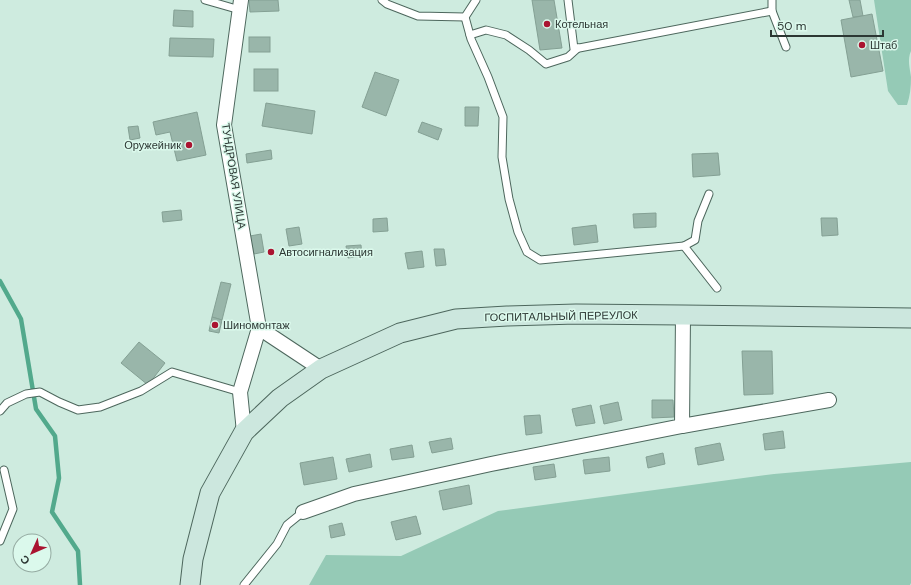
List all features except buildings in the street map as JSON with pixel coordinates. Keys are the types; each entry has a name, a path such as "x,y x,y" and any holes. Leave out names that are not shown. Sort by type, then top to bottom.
{"main road":[{"name":"ГОСПИТАЛЬНЫЙ ПЕРЕУЛОК","path":"244,432 280,398 321,368 400,333 456,319 576,314 682,314 911,318"},
{"path":"190,585 193,559 210,493 244,432"}],"street":[{"name":"ТУНДРОВАЯ УЛИЦА","path":"240,5 224,125 259,328 240,392 244,432"},
{"path":"682,314 682,426"},
{"path":"259,328 321,368"},
{"path":"303,512 354,494 498,463 682,426 829,400"}],"lane":[{"path":"205,0 240,5"},
{"path":"382,0 387,4 418,16 465,17"},
{"path":"476,0 465,17 470,35 503,117 502,157 509,199 518,232 527,252 540,260 684,246 695,240 698,221 709,194"},
{"path":"568,0 574,49 772,10"},
{"path":"772,0 772,10 786,47"},
{"path":"470,35 486,30 506,35 546,64 568,57 578,48"},
{"path":"684,246 717,288"},
{"path":"0,411 7,403 26,394 40,392 78,410 100,407 141,391 172,372 240,392"},
{"path":"0,541 13,509 4,470"},
{"path":"244,585 277,544 287,525 303,512"}],"green space":[{"path":"874,0 911,0 911,51 909,61 911,81 910,95 907,105 898,105 888,91"},
{"path":"911,462 910,585 309,585 326,555 401,556 498,511 774,474"}],"waterway":[{"path":"0,281 21,319 36,409 55,436 59,478 52,512 78,551 80,585"}],"place":[{"name":"Котельная","path":"547,24"},
{"name":"Штаб","path":"862,45"},
{"name":"Оружейник","path":"189,145"},
{"name":"Автосигнализация","path":"271,252"},
{"name":"Шиномонтаж","path":"215,325"}]}
